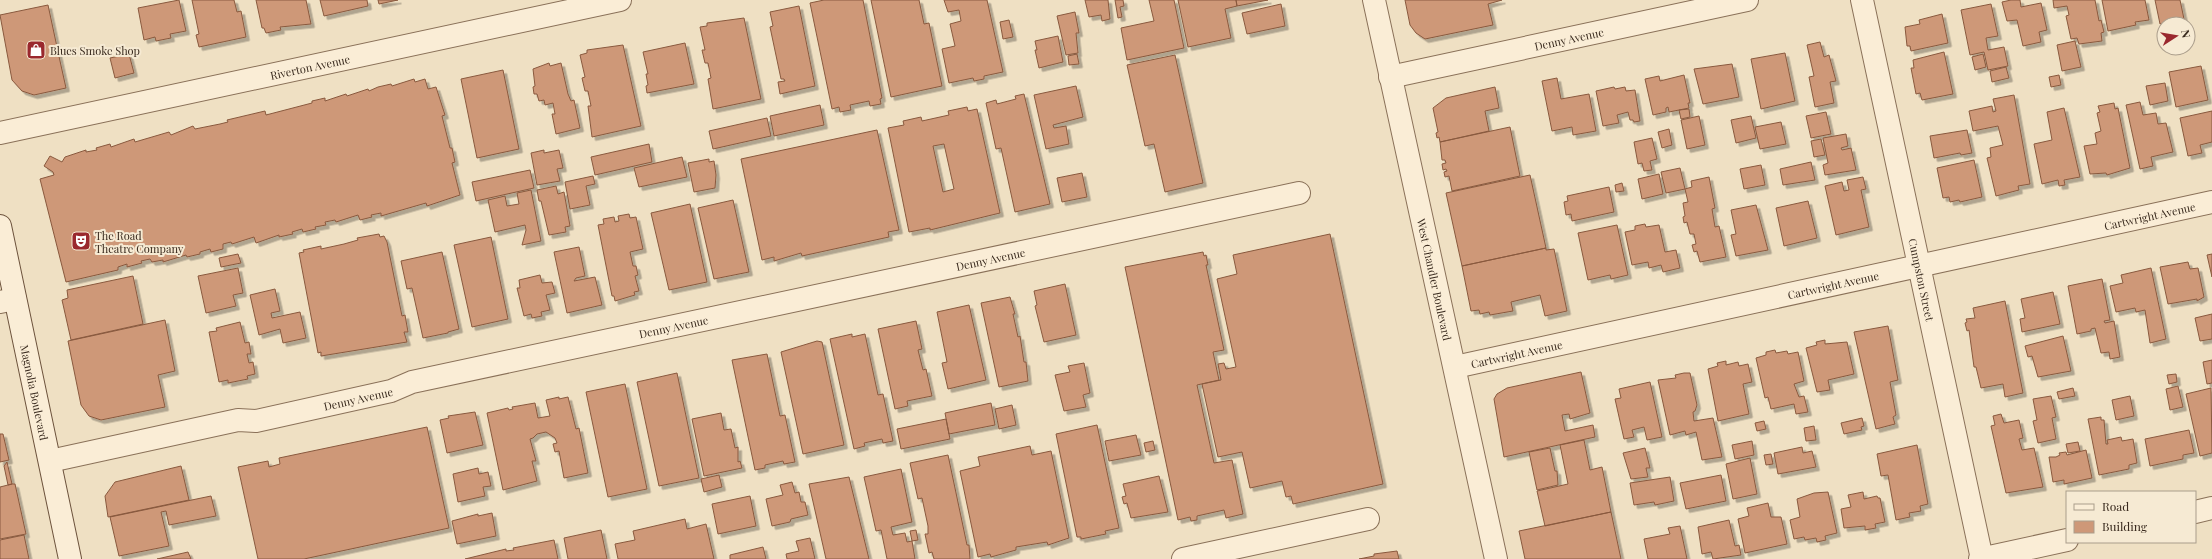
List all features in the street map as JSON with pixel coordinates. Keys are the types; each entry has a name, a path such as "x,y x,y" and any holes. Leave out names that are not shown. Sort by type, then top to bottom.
{"street":[{"name":"Riverton Avenue","path":"0,134 620,0"},
{"name":"West Chandler Boulevard","path":"1374,0 1496,559"},
{"name":"Denny Avenue","path":"1390,77 1747,0"},
{"name":"Cumpston Street","path":"1862,0 1920,266 1981,559"},
{"name":"Denny Avenue","path":"50,461 238,420 256,421 391,391 412,382 1299,193"},
{"name":"Cartwright Avenue","path":"1455,367 2212,202"},
{"name":"Magnolia Boulevard","path":"0,226 8,300 50,461 70,559"},
{"path":"2196,512 2212,508"},
{"path":"1183,559 1368,519"},
{"path":"1981,559 2066,540"}],"building":[{"path":"179,0 186,31 170,34 171,38 156,41 155,37 144,40 138,8"},
{"path":"192,0 234,0 237,12 241,11 246,37 199,47 196,35 199,34"},
{"path":"256,0 306,0 311,24 280,27 281,30 266,33 264,28 262,28"},
{"path":"320,0 367,0 368,6 324,16"},
{"path":"378,0 398,0 379,4"},
{"path":"824,0 863,0 882,98 880,99 881,104 870,106 869,101 850,105 851,110 840,112 839,107 832,109 810,3"},
{"path":"871,0 919,0 924,24 929,23 942,86 891,97"},
{"path":"944,0 987,0 1003,72 984,76 984,79 974,81 973,78 949,83 942,49 955,46 950,24 961,21 959,10 948,12"},
{"path":"1085,0 1108,0 1110,19 1102,21 1101,15 1089,17"},
{"path":"1115,0 1123,0 1124,6 1120,7 1122,17 1118,18"},
{"path":"1149,0 1174,0 1184,48 1127,60 1121,28 1154,21"},
{"path":"1178,0 1236,0 1237,6 1225,9 1231,38 1188,47"},
{"path":"1236,0 1268,0 1237,6"},
{"path":"1405,0 1502,0 1488,4 1493,25 1425,39 1416,33 1410,25"},
{"path":"2020,0 2021,7 2041,3 2047,30 2039,32 2041,42 2023,46 2017,20 2007,21 2002,2"},
{"path":"2053,0 2095,0 2099,21 2101,20 2104,32 2101,33 2102,41 2079,44 2077,38 2071,39 2066,16 2069,15 2067,6 2054,8"},
{"path":"2102,0 2145,0 2149,20 2135,22 2136,25 2108,31"},
{"path":"2155,0 2180,0 2183,16 2158,16"},
{"path":"1281,4 1285,26 1247,34 1242,13"},
{"path":"1991,4 1998,36 1986,38 1988,50 2004,47 2008,66 1988,70 1984,52 1970,55 1961,10"},
{"path":"48,5 57,47 60,46 61,51 58,52 66,88 34,95 22,91 12,80 0,15"},
{"path":"799,6 815,86 780,94 778,82 785,81 784,79 781,79 770,27 773,26 770,12"},
{"path":"1075,12 1079,33 1076,33 1078,53 1066,55 1057,16"},
{"path":"1942,14 1948,43 1911,51 1910,46 1907,46 1905,27 1920,24 1919,20"},
{"path":"744,18 761,99 713,109 708,79 711,78 708,63 705,63 702,50 705,50 700,27 707,26 707,23"},
{"path":"1009,20 1013,37 1003,39 1000,22"},
{"path":"1058,36 1063,62 1039,68 1035,50 1037,50 1035,41"},
{"path":"2075,41 2081,67 2062,71 2057,45"},
{"path":"1820,42 1824,57 1829,55 1836,81 1830,82 1834,103 1815,107 1809,77 1814,76 1807,45"},
{"path":"685,43 694,84 647,93 646,86 648,85 646,74 648,74 643,52"},
{"path":"623,45 641,126 592,137 588,106 591,106 588,91 585,91 582,78 585,77 580,55 587,53 587,50"},
{"path":"1944,52 1953,94 1922,100 1920,93 1916,94 1911,68 1914,68 1913,60"},
{"path":"1785,53 1795,101 1761,109 1751,59"},
{"path":"129,54 134,73 115,78 110,58"},
{"path":"1077,54 1079,64 1069,65 1068,56"},
{"path":"1983,54 1986,67 1975,70 1972,57"},
{"path":"1175,55 1203,183 1165,192 1154,144 1145,146 1127,65"},
{"path":"549,63 550,66 561,63 568,94 571,101 574,100 580,128 556,134 552,114 555,114 553,103 545,105 544,100 539,101 537,94 534,94 533,87 535,86 533,69"},
{"path":"1732,64 1739,97 1703,104 1694,69"},
{"path":"2201,66 2208,100 2176,107 2169,72"},
{"path":"2006,67 2009,78 1992,82 1990,71"},
{"path":"503,70 519,149 477,158 461,79"},
{"path":"1684,75 1690,103 1688,103 1689,108 1669,112 1668,107 1666,108 1666,112 1653,115 1645,79 1659,76 1660,81"},
{"path":"2059,75 2061,85 2051,87 2049,77"},
{"path":"1557,78 1561,99 1589,94 1596,131 1573,135 1572,127 1552,131 1542,81"},
{"path":"414,79 415,82 425,79 428,89 436,87 445,115 442,116 450,148 452,148 455,162 452,163 460,195 427,206 426,203 381,216 381,213 371,215 372,217 360,220 358,215 336,222 335,220 325,222 326,225 315,227 316,229 303,232 302,229 292,232 293,234 279,237 279,235 256,243 254,237 232,244 231,242 223,244 223,249 211,252 210,249 200,252 200,254 187,257 186,255 163,262 163,260 152,262 150,259 127,267 127,264 118,267 118,270 66,282 40,179 54,175 53,172 44,166 50,156 62,162 65,157 86,150 86,152 97,150 96,148 110,144 111,147 134,139 135,142 169,132 171,135 193,126 195,129 220,124 228,122 227,120 265,111 266,115 312,103 312,101 325,98 325,101 346,94 347,96 368,89 369,91 391,84 392,86"},
{"path":"2165,83 2168,101 2150,105 2146,86"},
{"path":"1076,86 1083,117 1053,125 1054,128 1066,126 1069,144 1046,149 1034,95"},
{"path":"1495,87 1499,108 1485,111 1489,131 1440,142 1439,137 1437,138 1436,133 1438,132 1433,108 1446,98"},
{"path":"1614,87 1615,89 1625,87 1626,91 1635,90 1640,121 1634,122 1633,120 1630,120 1628,112 1617,115 1619,123 1603,126 1596,91"},
{"path":"1024,94 1050,204 1015,212 1001,148 996,149 986,103 996,100 997,104 1016,99 1015,96"},
{"path":"2014,95 2030,184 2018,186 2019,190 1996,196 1987,158 1991,157 1990,148 2003,145 1998,126 1973,131 1969,111 1992,106 1993,112 1996,111 1993,99"},
{"path":"2140,102 2143,115 2156,113 2158,124 2166,123 2173,152 2151,157 2153,166 2140,169 2126,105"},
{"path":"2114,103 2115,109 2118,108 2130,168 2107,175 2106,173 2090,174 2084,146 2097,144 2095,133 2101,131 2097,113 2100,112 2098,106"},
{"path":"820,105 824,125 774,136 770,116"},
{"path":"967,107 968,111 977,109 1000,213 930,230 930,228 909,232 888,128 904,125 903,121 921,117 922,121 949,115 948,111","holes":["944,144 954,189 943,192 933,146"]},
{"path":"2064,108 2080,177 2064,180 2065,185 2059,186 2058,180 2042,184 2034,144 2052,140 2047,112"},
{"path":"1689,109 1690,117 1681,119 1679,110"},
{"path":"2212,111 2212,142 2200,145 2202,153 2188,156 2180,118"},
{"path":"1826,112 1831,134 1811,138 1806,116"},
{"path":"1699,116 1705,145 1687,149 1681,120"},
{"path":"1751,116 1756,138 1736,143 1731,120"},
{"path":"767,118 771,136 713,149 709,131"},
{"path":"1781,122 1786,144 1760,149 1755,127"},
{"path":"1510,127 1520,176 1452,191 1449,176 1445,177 1444,172 1447,171 1446,169 1443,170 1442,164 1446,163 1445,160 1442,160 1440,142"},
{"path":"1669,129 1672,145 1662,148 1658,132"},
{"path":"877,130 899,230 888,232 889,237 802,256 801,253 774,261 774,257 762,260 741,159"},
{"path":"1967,130 1972,153 1961,155 1960,153 1934,158 1930,136"},
{"path":"1846,134 1848,146 1841,148 1842,150 1851,148 1856,170 1825,175 1823,165 1828,163 1823,138"},
{"path":"1652,138 1657,159 1650,161 1652,170 1644,171 1642,163 1638,164 1634,142"},
{"path":"1821,139 1825,155 1814,157 1811,141"},
{"path":"649,144 652,162 595,175 591,157"},
{"path":"544,150 544,153 559,150 563,168 557,169 560,181 537,185 531,153"},
{"path":"682,157 687,177 639,187 634,168"},
{"path":"709,159 709,162 714,161 716,175 715,188 694,192 688,163"},
{"path":"1974,160 1982,197 1960,202 1959,200 1950,202 1949,197 1943,198 1937,168"},
{"path":"1811,162 1815,180 1783,185 1780,169"},
{"path":"1761,165 1765,185 1744,189 1740,169"},
{"path":"1680,168 1685,189 1666,193 1661,172"},
{"path":"530,170 534,188 476,201 472,182"},
{"path":"1082,173 1087,197 1062,202 1057,178"},
{"path":"1659,174 1663,194 1642,199 1638,179"},
{"path":"1530,175 1546,248 1462,266 1446,193"},
{"path":"593,176 595,184 586,186 590,205 570,209 565,182"},
{"path":"1709,177 1715,208 1712,209 1715,227 1719,226 1726,257 1700,262 1697,251 1694,252 1692,245 1696,244 1694,234 1690,234 1687,222 1684,223 1683,217 1685,216 1683,203 1688,202 1685,189 1692,187 1691,181"},
{"path":"1863,177 1866,189 1861,190 1869,227 1836,235 1825,186 1842,182 1844,191 1849,190 1847,180"},
{"path":"1622,183 1624,191 1616,192 1615,185"},
{"path":"556,186 558,194 564,192 570,226 565,227 566,232 549,235 537,190"},
{"path":"1609,187 1614,212 1572,221 1571,214 1566,215 1564,202 1568,201 1567,196"},
{"path":"531,190 541,241 522,245 526,230 525,225 495,232 488,200 505,196 507,206 519,204 517,193"},
{"path":"733,200 749,272 714,279 698,208"},
{"path":"1808,201 1817,238 1784,246 1776,208"},
{"path":"690,204 707,282 669,290 651,213"},
{"path":"1756,205 1768,250 1736,256 1731,235 1736,234 1731,210"},
{"path":"629,214 630,218 636,217 643,249 630,252 633,266 636,266 638,275 635,276 639,291 634,292 635,295 615,301 614,296 612,296 598,225 604,224 603,219 614,217 615,222 619,221 618,216"},
{"path":"1645,224 1646,227 1659,225 1665,252 1676,250 1680,268 1663,272 1661,265 1649,268 1648,262 1632,265 1625,232 1635,230 1635,226"},
{"path":"1617,225 1628,275 1611,279 1610,275 1588,280 1578,233"},
{"path":"379,234 380,237 384,236 387,242 402,316 405,315 408,332 404,332 407,342 321,356 321,352 318,353 299,253 304,252 303,250 321,246 321,249 358,240 357,238"},
{"path":"1330,234 1383,484 1293,504 1291,496 1286,497 1282,481 1250,488 1242,452 1218,457 1202,384 1221,380 1218,364 1224,363 1226,369 1236,367 1217,279 1237,274 1233,255"},
{"path":"491,237 508,319 472,327 454,245"},
{"path":"579,247 585,276 576,278 574,281 595,277 602,305 567,313 554,252"},
{"path":"1546,248 1546,250 1554,249 1567,311 1545,316 1540,295 1511,302 1513,311 1490,315 1489,312 1480,314 1479,310 1471,311 1462,266"},
{"path":"442,252 459,329 448,333 423,338 412,288 407,289 401,261"},
{"path":"1203,252 1204,256 1206,255 1208,265 1206,265 1224,350 1213,352 1219,380 1197,385 1214,463 1232,460 1243,514 1226,518 1224,510 1197,516 1197,520 1191,521 1190,517 1178,520 1125,267"},
{"path":"238,254 241,263 221,267 219,258"},
{"path":"2212,254 2212,277 2207,255"},
{"path":"2188,262 2190,269 2198,268 2204,297 2197,301 2197,299 2168,304 2160,267"},
{"path":"238,268 243,293 233,295 236,306 206,313 198,276"},
{"path":"2151,268 2166,339 2150,343 2145,310 2136,312 2135,308 2116,312 2110,286 2123,283 2121,275"},
{"path":"540,275 542,283 552,282 555,293 546,295 550,310 541,312 542,316 532,318 531,314 524,316 517,288 520,288 519,280"},
{"path":"133,276 143,324 71,340 62,300 68,298 67,290"},
{"path":"2102,279 2110,320 2104,321 2105,323 2114,321 2120,357 2110,359 2109,352 2101,353 2095,328 2091,329 2091,331 2077,334 2068,286"},
{"path":"1065,284 1076,335 1044,342 1035,306 1037,305 1034,291"},
{"path":"275,289 280,311 271,313 272,318 300,312 306,338 283,343 280,329 259,335 250,295"},
{"path":"2053,292 2060,324 2022,332 2020,319 2025,318 2021,299"},
{"path":"1010,297 1015,314 1013,314 1018,337 1020,336 1024,362 1026,362 1028,381 999,387 981,303"},
{"path":"2005,301 2023,393 2005,397 2003,384 1981,388 1976,367 1974,367 1969,330 1967,331 1965,323 1967,322 1966,319 1975,318 1973,308"},
{"path":"969,305 986,380 948,389 942,363 947,362 937,312"},
{"path":"2212,314 2212,339 2200,341 2195,318"},
{"path":"165,320 175,371 158,375 165,407 101,420 89,416 81,405 68,341"},
{"path":"916,321 922,349 918,350 923,370 926,369 932,396 907,401 908,406 895,409 878,329"},
{"path":"240,322 245,343 249,342 251,354 247,354 249,363 253,362 255,374 247,376 248,379 228,383 228,380 219,382 209,332 217,331 216,328"},
{"path":"1888,326 1898,380 1890,382 1896,415 1893,417 1895,424 1876,429 1854,332"},
{"path":"852,334 852,337 865,334 878,395 883,394 893,441 883,443 882,439 864,443 865,446 854,449 830,339"},
{"path":"2063,336 2071,371 2038,377 2032,356 2028,357 2025,346"},
{"path":"1825,340 1825,344 1847,342 1854,374 1828,380 1830,390 1817,392 1806,348 1817,345 1816,342"},
{"path":"817,341 822,342 844,445 803,454 781,352"},
{"path":"1775,350 1776,353 1787,351 1788,354 1798,352 1804,381 1794,384 1799,397 1804,396 1808,412 1796,414 1794,404 1771,409 1768,397 1765,398 1756,358 1766,355 1766,352"},
{"path":"767,354 780,416 785,415 795,462 784,464 783,461 765,465 765,468 755,470 732,360"},
{"path":"2212,360 2212,383 2207,384 2203,362"},
{"path":"1726,361 1726,365 1738,362 1739,366 1748,364 1752,382 1743,384 1749,414 1718,421 1708,369 1718,366 1717,363"},
{"path":"1084,363 1090,393 1083,395 1086,407 1064,411 1055,375 1070,372 1068,366"},
{"path":"1581,372 1590,413 1570,419 1569,414 1562,415 1565,431 1593,425 1595,437 1504,457 1494,399 1497,394 1507,388"},
{"path":"677,373 699,478 659,486 637,382"},
{"path":"1690,373 1697,405 1695,411 1693,412 1694,421 1713,418 1722,457 1702,460 1696,432 1686,435 1685,431 1670,435 1658,380 1676,378 1675,375"},
{"path":"2176,374 2177,382 2169,384 2167,375"},
{"path":"1650,382 1662,437 1647,440 1644,427 1632,430 1634,437 1624,439 1615,399 1621,398 1619,389"},
{"path":"625,384 647,489 608,497 586,392"},
{"path":"2178,386 2183,407 2170,410 2166,389"},
{"path":"2073,388 2075,396 2059,399 2057,392"},
{"path":"2211,388 2212,453 2200,456 2186,394"},
{"path":"2051,396 2056,417 2052,418 2056,439 2038,443 2033,421 2037,420 2033,399"},
{"path":"2130,396 2134,416 2116,420 2112,400"},
{"path":"559,397 559,399 568,397 576,429 579,428 588,473 564,478 559,451 555,452 553,444 557,443 555,438 546,432 537,434 530,439 536,461 532,461 537,481 503,490 487,413 508,408 509,410 513,409 512,407 535,403 538,418 550,416 546,400"},
{"path":"991,403 995,425 949,434 945,413"},
{"path":"1012,405 1016,425 999,429 995,409"},
{"path":"475,412 483,445 447,453 440,420 449,418 448,416"},
{"path":"721,413 724,430 731,429 735,448 738,447 738,462 740,461 742,468 704,476 692,419"},
{"path":"2001,414 2004,423 2019,420 2023,438 2019,439 2022,450 2034,448 2043,487 2006,493 1991,426 1995,425 1993,416"},
{"path":"2101,417 2101,420 2104,420 2106,444 2108,444 2107,440 2121,437 2122,441 2133,439 2137,463 2129,465 2129,469 2099,475 2088,419"},
{"path":"1862,418 1864,426 1861,427 1862,430 1844,434 1841,423"},
{"path":"946,419 950,439 901,449 897,429"},
{"path":"1764,421 1766,429 1757,431 1755,423"},
{"path":"1097,425 1119,528 1105,531 1106,534 1081,539 1081,537 1077,537 1056,434"},
{"path":"1814,426 1816,440 1806,441 1804,428"},
{"path":"427,427 449,528 304,559 258,559 238,467 268,461 269,467 280,464 279,458"},
{"path":"2189,430 2194,453 2183,455 2183,459 2150,466 2145,439"},
{"path":"0,434 3,434 9,460 0,462"},
{"path":"1136,435 1141,455 1109,461 1105,441"},
{"path":"1584,440 1590,470 1602,467 1611,512 1545,526 1537,491 1568,484 1560,445"},
{"path":"1153,441 1155,450 1146,452 1144,443"},
{"path":"1752,441 1754,455 1735,459 1732,445"},
{"path":"2078,442 2080,451 2068,453 2066,444"},
{"path":"1917,445 1928,504 1920,506 1921,511 1909,513 1910,517 1896,520 1888,475 1881,476 1877,454"},
{"path":"1030,446 1032,455 1051,451 1069,538 1048,545 1047,542 1016,547 1016,550 991,557 990,554 978,557 960,471 980,466 978,457"},
{"path":"1802,447 1803,453 1812,451 1816,467 1778,474 1774,453"},
{"path":"1550,448 1555,471 1557,471 1558,485 1537,490 1529,452"},
{"path":"1645,448 1650,468 1646,468 1648,477 1631,479 1623,453"},
{"path":"2086,450 2092,478 2064,484 2064,480 2053,482 2049,457 2056,457 2060,455 2059,453 2066,452 2067,455"},
{"path":"1771,454 1773,464 1766,465 1764,455"},
{"path":"948,455 967,545 969,545 970,559 934,559 932,552 929,553 925,534 928,534 928,526 922,498 918,499 910,463"},
{"path":"1750,458 1757,494 1733,499 1726,464"},
{"path":"7,462 12,484 8,485 4,466"},
{"path":"181,466 189,500 108,517 105,496 115,482"},
{"path":"478,468 479,474 488,472 491,486 483,487 485,496 458,502 453,474"},
{"path":"901,469 912,522 891,527 893,535 905,533 907,542 912,541 915,559 887,559 881,530 876,531 864,477"},
{"path":"719,475 722,487 704,492 701,479"},
{"path":"1721,475 1726,501 1686,509 1680,483"},
{"path":"1159,476 1168,512 1131,518 1127,503 1124,504 1122,497 1126,496 1123,484"},
{"path":"849,477 869,559 826,559 809,484"},
{"path":"1670,477 1674,501 1655,505 1654,502 1634,505 1630,483"},
{"path":"792,482 795,493 799,492 801,502 805,502 808,515 791,519 790,522 772,526 766,499 783,495 780,485"},
{"path":"15,484 26,534 0,539 0,487"},
{"path":"1828,492 1837,533 1825,536 1826,540 1817,542 1816,538 1805,540 1804,537 1794,539 1790,520 1800,517 1797,499 1814,493"},
{"path":"1863,492 1864,499 1877,496 1880,498 1885,522 1875,524 1876,528 1865,530 1865,526 1844,528 1841,509 1851,507 1848,495"},
{"path":"211,496 216,516 169,525 166,511 161,512 169,546 119,556 110,517"},
{"path":"750,496 756,526 718,534 712,504"},
{"path":"1768,503 1771,517 1781,517 1787,544 1745,553 1738,519 1749,516 1747,508"},
{"path":"1611,512 1621,559 1525,559 1519,531"},
{"path":"492,513 496,536 457,544 452,521 478,514 478,516"},
{"path":"685,519 687,529 706,524 714,559 618,559 615,544 635,540 633,531"},
{"path":"1729,520 1735,546 1739,545 1741,555 1713,559 1711,552 1702,554 1698,527"},
{"path":"1680,526 1687,559 1648,559 1644,539 1670,534 1668,528"},
{"path":"601,530 607,559 568,559 564,538"},
{"path":"916,530 918,540 912,541 910,531"},
{"path":"24,535 29,559 0,559 0,540"},
{"path":"810,538 815,559 787,559 786,554 799,551 796,541"},
{"path":"554,540 558,559 465,559 506,549 506,551 514,550 513,548"},
{"path":"763,547 766,559 730,559 730,555"},
{"path":"1397,551 1399,559 1359,559 1374,556 1374,554"},
{"path":"188,552 191,559 157,559"}],"place":[{"name":"Blues Smoke Shop","path":"36,50"},
{"name":"The Road Theatre Company","path":"81,241"}]}
